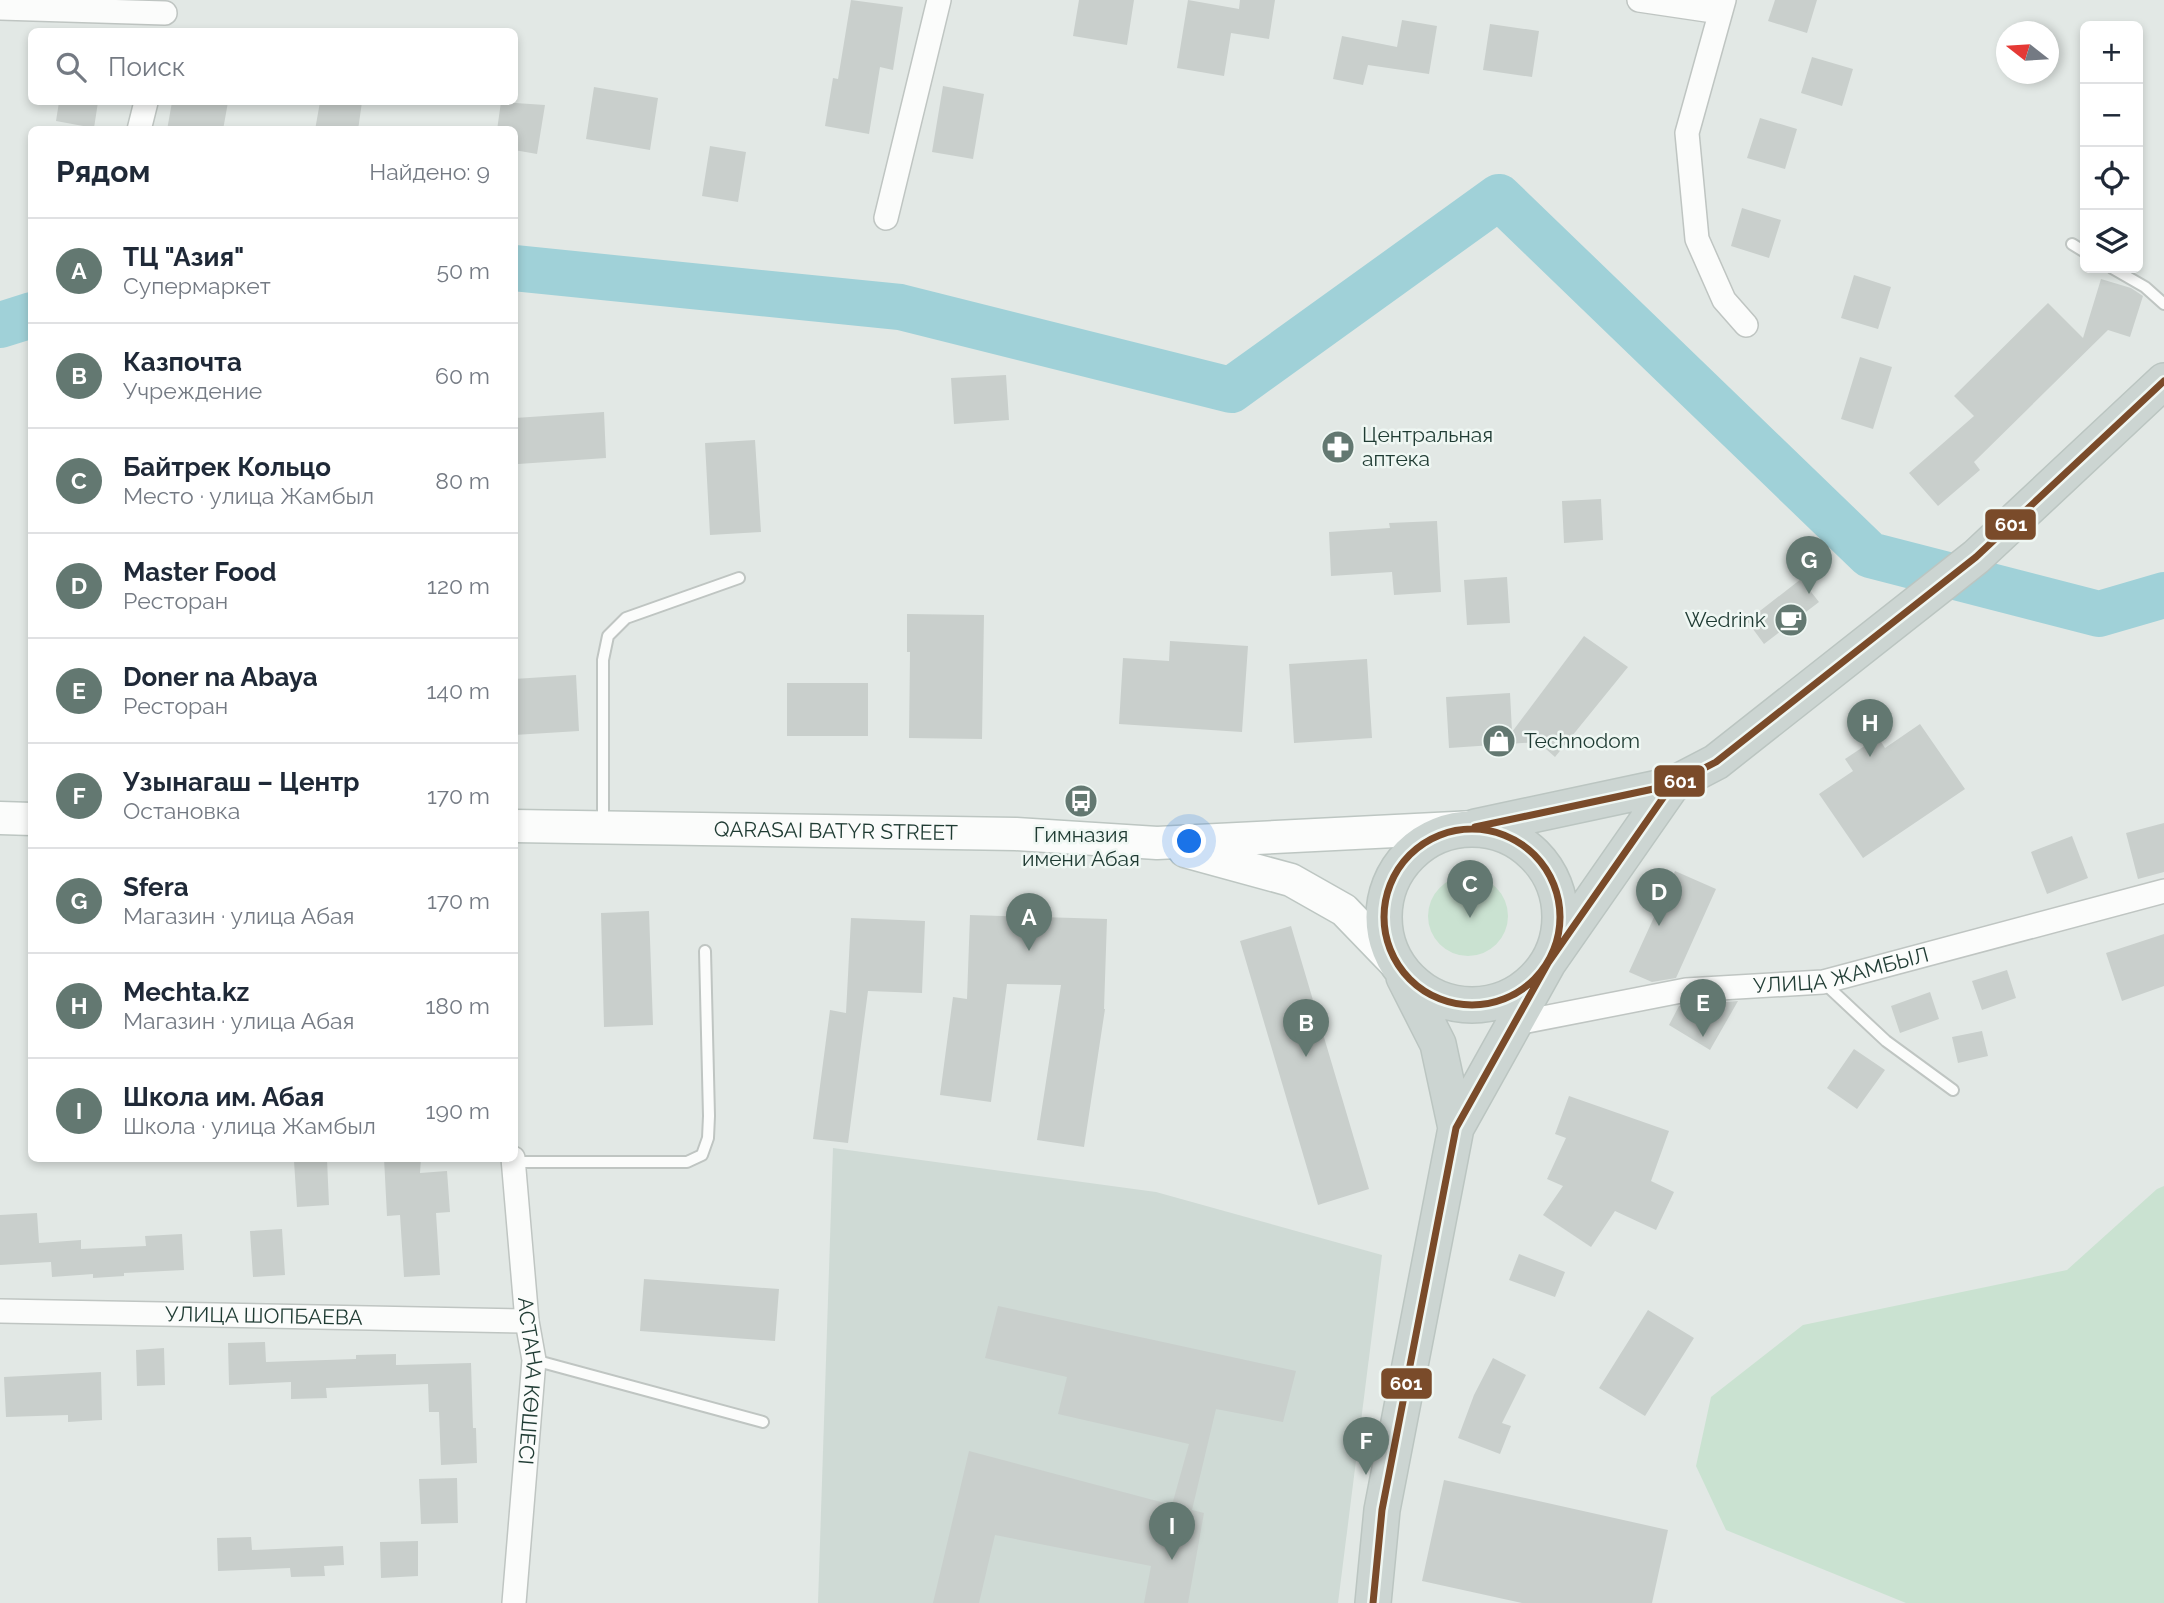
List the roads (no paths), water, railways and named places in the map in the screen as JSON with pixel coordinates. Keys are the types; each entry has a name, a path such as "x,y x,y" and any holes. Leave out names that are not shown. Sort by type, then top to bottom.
{"main road":[{"path":"1456,1128 1437,1044 1387,943 1384,915 1388,887 1402,863 1422,843 1447,831 1672,785 1716,762 1976,557 2164,381"},
{"path":"1373,1603 1382,1510 1456,1128 1548,963 1672,785"},
{"path":"0,818 28,819"},
{"name":"QARASAI BATYR STREET","path":"518,826 1016,834 1157,843"},
{"path":"1475,827 1501,832 1525,844 1543,863 1556,886 1561,912 1558,939 1548,963 1529,985 1503,1000 1475,1006 1446,1002 1420,989 1344,910 1291,880 1157,843 1475,827"}],"street":[{"path":"886,218 939,0"},
{"path":"1639,0 1722,6 1686,133 1697,239 1724,300 1746,325"},
{"path":"0,8 165,15"},
{"path":"140,126 145,105"},
{"name":"УЛИЦА ЖАМБЫЛ","path":"1512,1024 1686,990 1823,982 2164,891"},
{"name":"АСТАНА КӨШЕСІ","path":"513,1162 527,1321 534,1360 514,1603"},
{"name":"УЛИЦА ШОПБАЕВА","path":"0,1311 527,1321"}],"lane":[{"path":"2072,244 2080,249"},
{"path":"2120,273 2164,304"},
{"path":"603,827 603,660 608,636 626,618 739,578"},
{"path":"518,1160 687,1162 702,1155 708,1138 709,1116 705,951"},
{"path":"1823,982 1886,1041 1953,1090"},
{"path":"534,1360 763,1422"}],"waterway":[{"path":"518,268 900,307 1231,390 1499,197 1870,555 2099,614 2164,595"},
{"path":"0,325 28,316"}],"place":[{"name":"Центральная аптека","path":"1338,447"},
{"name":"Sfera","path":"1809,594"},
{"name":"Wedrink","path":"1791,620"},
{"name":"Technodom","path":"1499,741"},
{"name":"Mechta.kz","path":"1870,757"},
{"name":"Гимназия имени Абая","path":"1081,801"},
{"name":"Байтрек Кольцо","path":"1470,918"},
{"name":"Master Food","path":"1659,926"},
{"name":"ТЦ \"Азия\"","path":"1029,951"},
{"name":"Doner na Abaya","path":"1703,1037"},
{"name":"Казпочта","path":"1306,1057"},
{"name":"Узынагаш – Центр","path":"1366,1475"},
{"name":"Школа им. Абая","path":"1172,1560"}]}
